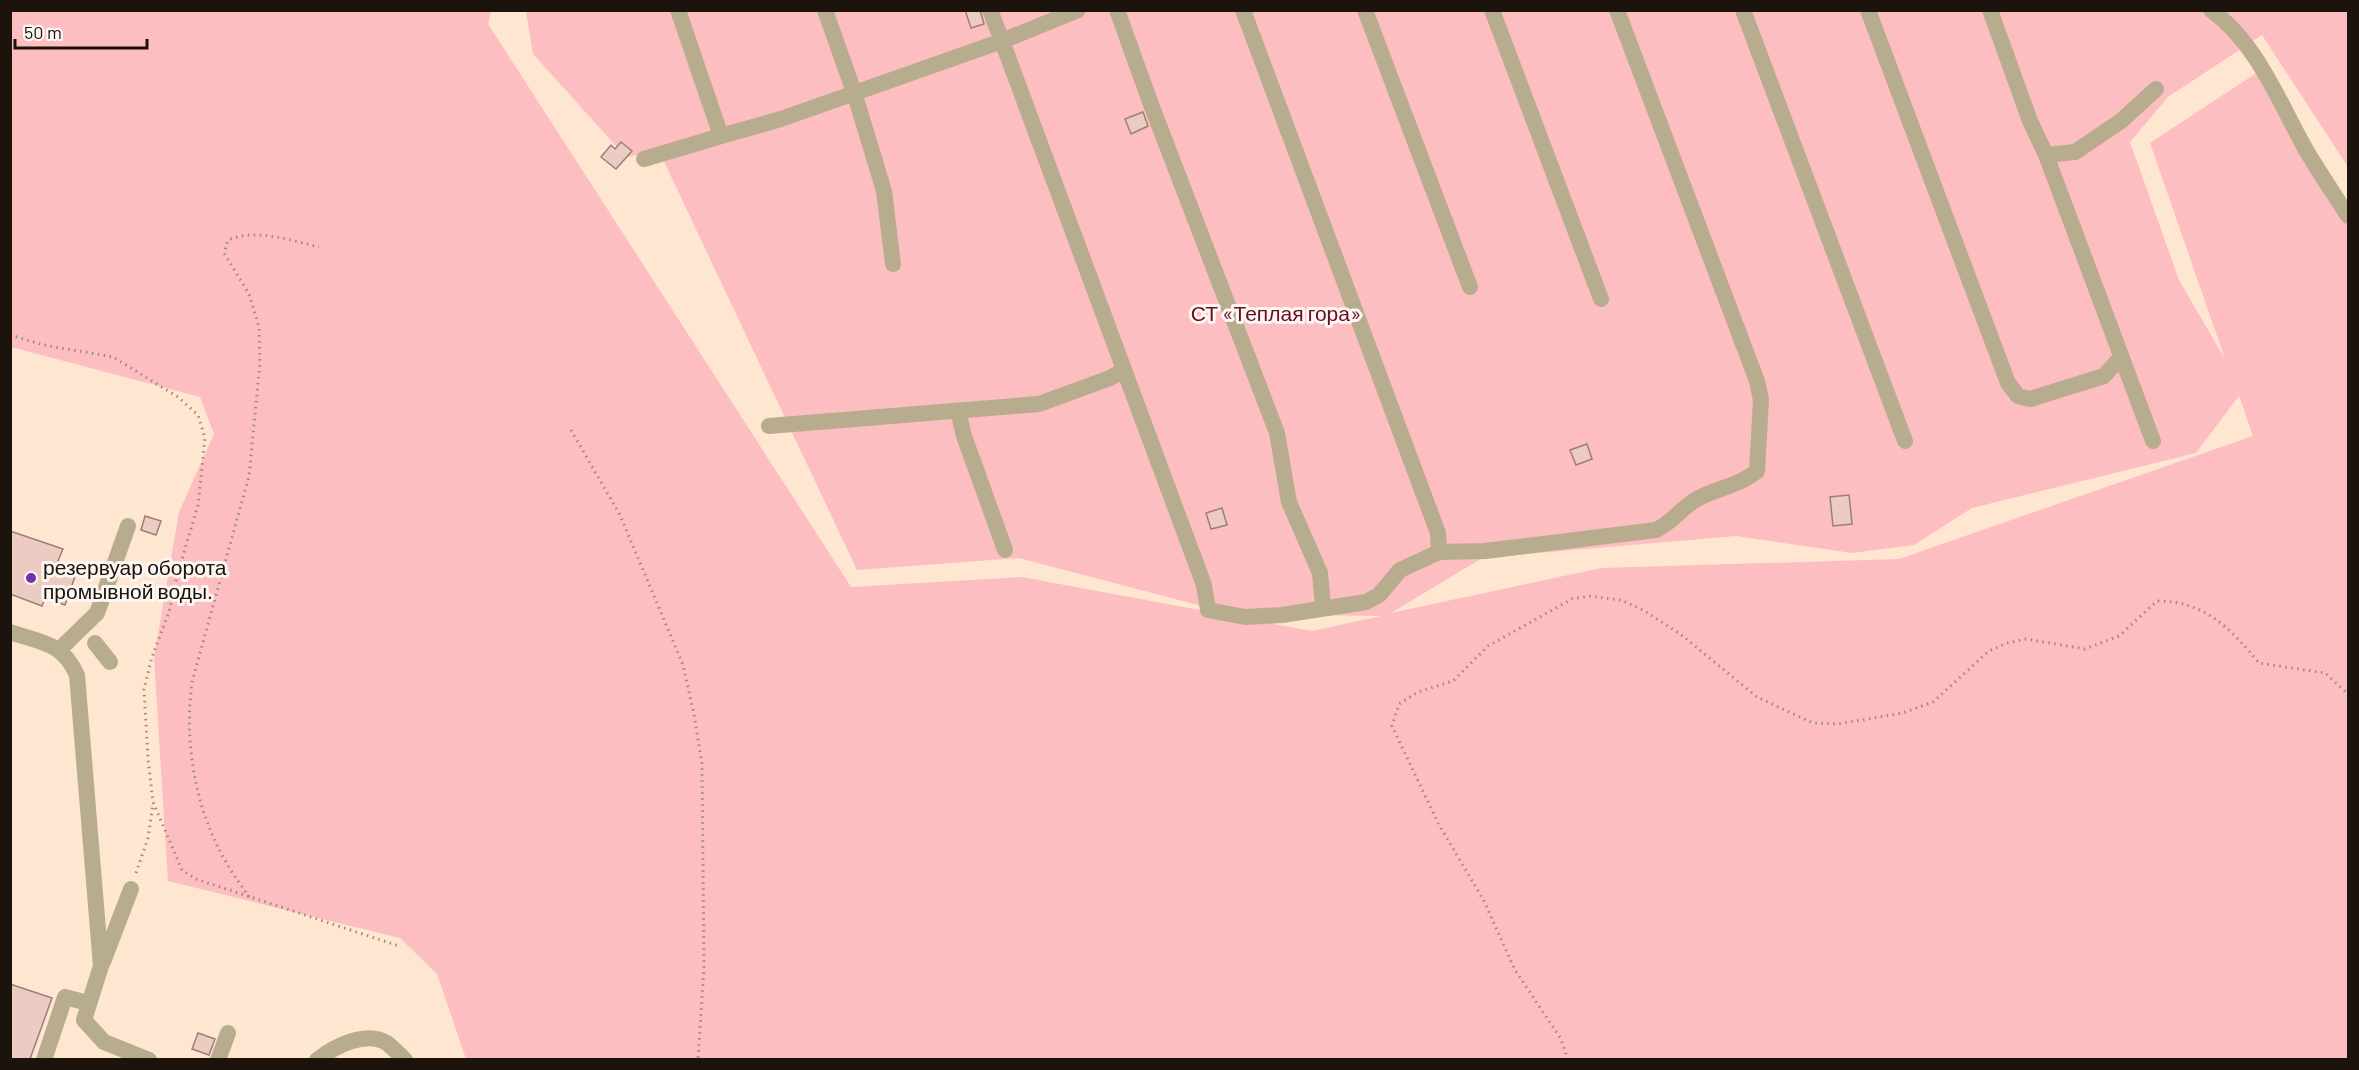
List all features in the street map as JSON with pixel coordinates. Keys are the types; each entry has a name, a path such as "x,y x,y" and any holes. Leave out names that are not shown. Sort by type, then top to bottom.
{"street":[{"path":"678,10 721,136"},
{"path":"825,10 854,92 884,191 893,264"},
{"path":"990,10 1204,585 1208,610 1245,617 1282,615 1366,602 1379,595 1400,570 1439,552 1485,551 1656,530 1665,526 1698,498 1746,480 1757,471 1761,400 1757,381 1617,10"},
{"path":"644,159 781,119 1002,41 1078,10"},
{"path":"1117,10 1277,433 1289,502 1320,573 1323,607"},
{"path":"1243,10 1438,533 1439,552"},
{"path":"1365,10 1470,287"},
{"path":"1492,10 1601,299"},
{"path":"1743,10 1905,441"},
{"path":"1868,10 2008,383 2018,396 2030,399 2104,376 2121,357"},
{"path":"1990,10 2030,121 2046,155 2153,441"},
{"path":"2211,10 2226,21 2250,50 2308,153 2349,216"},
{"path":"2046,155 2075,152 2121,121 2156,89"},
{"path":"769,426 1039,404 1110,378 1124,370"},
{"path":"958,411 964,436 1005,550"},
{"path":"60,649 97,613 128,526"},
{"path":"10,632 60,649 77,675 101,966"},
{"path":"95,643 110,662"},
{"path":"131,889 101,966 84,1020 104,1042 149,1059"},
{"path":"44,1059 64,997 88,1003"},
{"path":"218,1059 228,1033"},
{"path":"317,1059 347,1043 374,1038 387,1043 405,1059"}],"path":[{"path":"249,897 226,862 206,820 191,758 188,712 192,682 249,476 260,363 259,327 249,294 224,253 228,240 243,234 274,236 318,247"},
{"path":"10,335 44,345 113,357 178,397 198,415 205,438 198,505 169,612 152,657 144,689 153,802 148,838 131,889"},
{"path":"571,430 620,515 683,665 694,714 702,764 704,967 698,1059"},
{"path":"1568,1059 1561,1039 1515,970 1484,901 1438,823 1392,726 1399,704 1418,692 1453,681 1488,646 1572,599 1589,596 1621,600 1643,610 1679,633 1758,697 1813,723 1837,724 1859,721 1903,713 1933,702 1989,651 2007,643 2026,639 2085,649 2120,636 2157,601 2178,601 2215,618 2235,634 2259,663 2325,673 2349,694"},
{"path":"153,802 182,870 196,879 399,946"}],"green space":[{"name":"СТ «Теплая гора»","path":"10,11 491,11 488,24 851,587 1022,577 1312,631 1381,616 1232,614 1019,558 857,570 659,151 626,157 533,54 526,11 2348,11 2348,167 2262,35 2168,97 2130,142 2179,280 2225,359 2150,143 2261,70 2348,208 2348,1059 466,1059 437,974 400,938 168,881 154,658 179,512 214,434 200,397 11,347","holes":["2239,396 2253,436 1899,559 1601,568 1391,613 1482,558 1736,536 1852,553 1914,545 1972,508 2196,453"]}],"building":[{"path":"965,10 980,10 984,24 971,28"},
{"path":"1143,112 1148,126 1131,134 1125,119"},
{"path":"621,142 632,151 616,169 601,157 611,145 615,149"},
{"path":"1587,444 1592,459 1576,465 1570,450"},
{"path":"1849,495 1852,524 1833,526 1830,497"},
{"path":"1222,508 1227,525 1211,529 1206,513"},
{"path":"145,516 161,521 156,535 141,530"},
{"name":"резервуар оборота промывной воды.","path":"10,531 63,549 58,561 78,568 65,605 45,598 42,606 10,594"},
{"path":"10,984 52,998 30,1059 10,1059"},
{"path":"198,1033 215,1039 209,1055 192,1049"}],"place":[{"name":"резервуар оборота промывной воды.","path":"31,578"}]}
